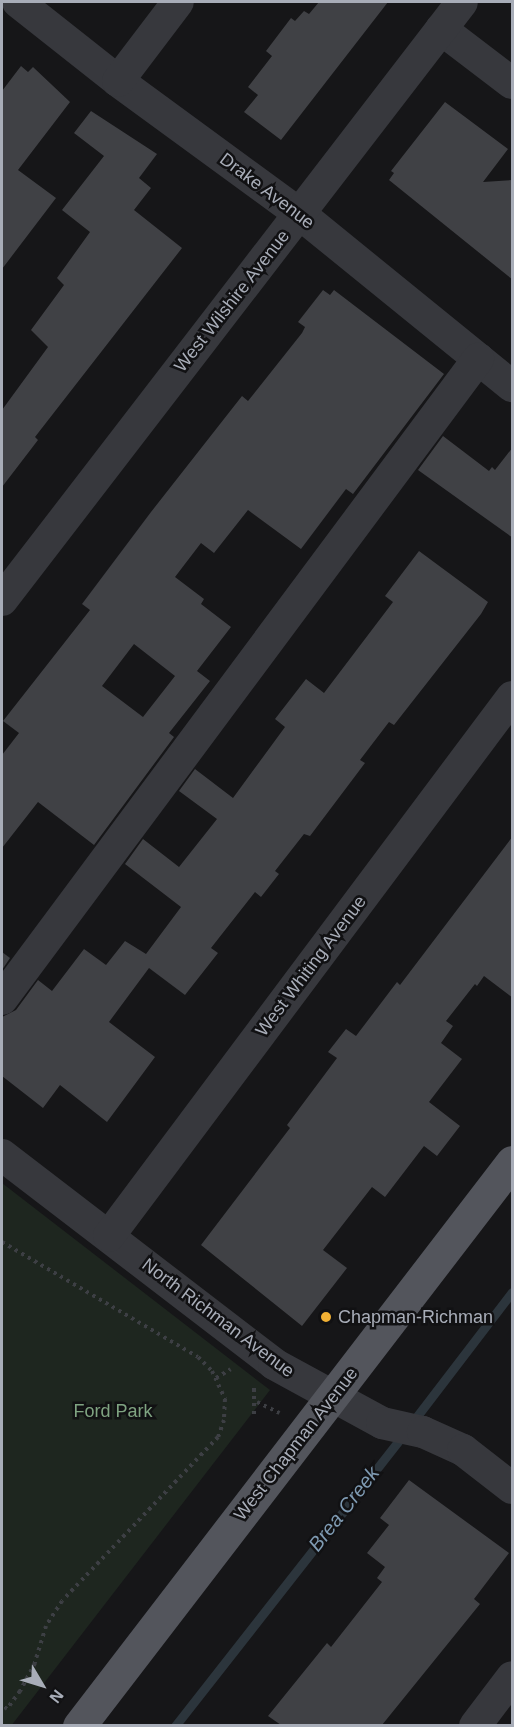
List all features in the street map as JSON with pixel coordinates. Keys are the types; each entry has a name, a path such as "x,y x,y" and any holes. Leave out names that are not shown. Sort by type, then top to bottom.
{"main road":[{"name":"West Chapman Avenue","path":"78,1725 513,1162"}],"street":[{"name":"Drake Avenue","path":"18,2 118,81 300,214 513,386"},
{"path":"118,81 178,2"},
{"name":"West Wilshire Avenue","path":"2,600 462,2"},
{"path":"441,29 513,83"},
{"path":"2,999 478,359"},
{"name":"West Whiting Avenue","path":"109,1236 513,697"},
{"name":"North Richman Avenue","path":"2,1155 274,1364 382,1424 423,1432 463,1450 513,1488"},
{"path":"475,1725 513,1677"}],"path":[{"path":"2,1242 198,1357 216,1378 225,1399 224,1420 218,1437 62,1601 46,1626 35,1663 20,1691 8,1709 2,1705"},
{"path":"216,1378 233,1368 242,1374"},
{"path":"249,1380 256,1396 254,1414"}],"green space":[{"name":"Ford Park","path":"2,1183 270,1390 11,1726 2,1725"}],"building":[{"path":"319,2 388,2 281,140 244,112 258,95 248,87 272,56 266,51 291,18 295,21 304,11 309,14"},
{"path":"21,66 28,72 33,67 70,102 18,170 56,198 2,269 2,91"},
{"path":"445,102 508,149 483,182 513,180 513,280 389,180 394,173 391,171"},
{"path":"91,111 157,154 139,178 151,188 134,210 182,248 35,437 38,440 2,487 2,410 48,347 31,330 64,285 57,278 90,232 62,210 104,156 74,133"},
{"path":"323,290 330,295 334,290 444,374 353,494 346,489 301,549 248,510 214,553 201,543 175,577 204,599 201,604 231,627 197,671 210,681 169,733 174,737 94,845 38,802 2,848 2,755 19,733 3,721 90,610 82,604 151,512 242,396 248,401 302,333 305,327 298,322","holes":["134,644 175,676 143,717 102,686"]},
{"path":"443,436 489,471 492,467 495,470 513,447 513,538 418,470"},
{"path":"419,551 488,602 481,614 394,725 389,722 360,760 365,763 310,836 304,834 275,871 279,874 261,897 255,892 211,948 218,953 185,995 149,968 109,1022 155,1057 107,1122 60,1085 43,1108 2,1076 2,1017 16,1010 38,980 52,991 84,949 106,965 125,941 146,954 181,907 125,864 143,839 179,867 217,819 179,791 195,769 233,798 285,727 275,719 306,679 324,693 393,602 385,596"},
{"path":"513,836 513,998 484,976 477,986 475,984 446,1021 453,1026 441,1043 462,1059 429,1102 460,1126 437,1156 424,1146 385,1197 372,1187 323,1250 347,1268 302,1326 201,1245 290,1128 287,1125 337,1058 328,1052 346,1029 356,1036 397,982 400,985"},
{"path":"2,952 10,958 2,970"},
{"path":"409,1480 509,1553 474,1599 480,1604 382,1725 281,1725 268,1716 327,1643 331,1647 382,1582 377,1578 385,1567 367,1553 389,1525 380,1518"}],"waterway":[{"name":"Brea Creek","path":"411,1424 512,1292"},
{"name":"Brea Creek","path":"175,1726 403,1435"}],"place":[{"name":"Chapman-Richman","path":"326,1317"}]}
